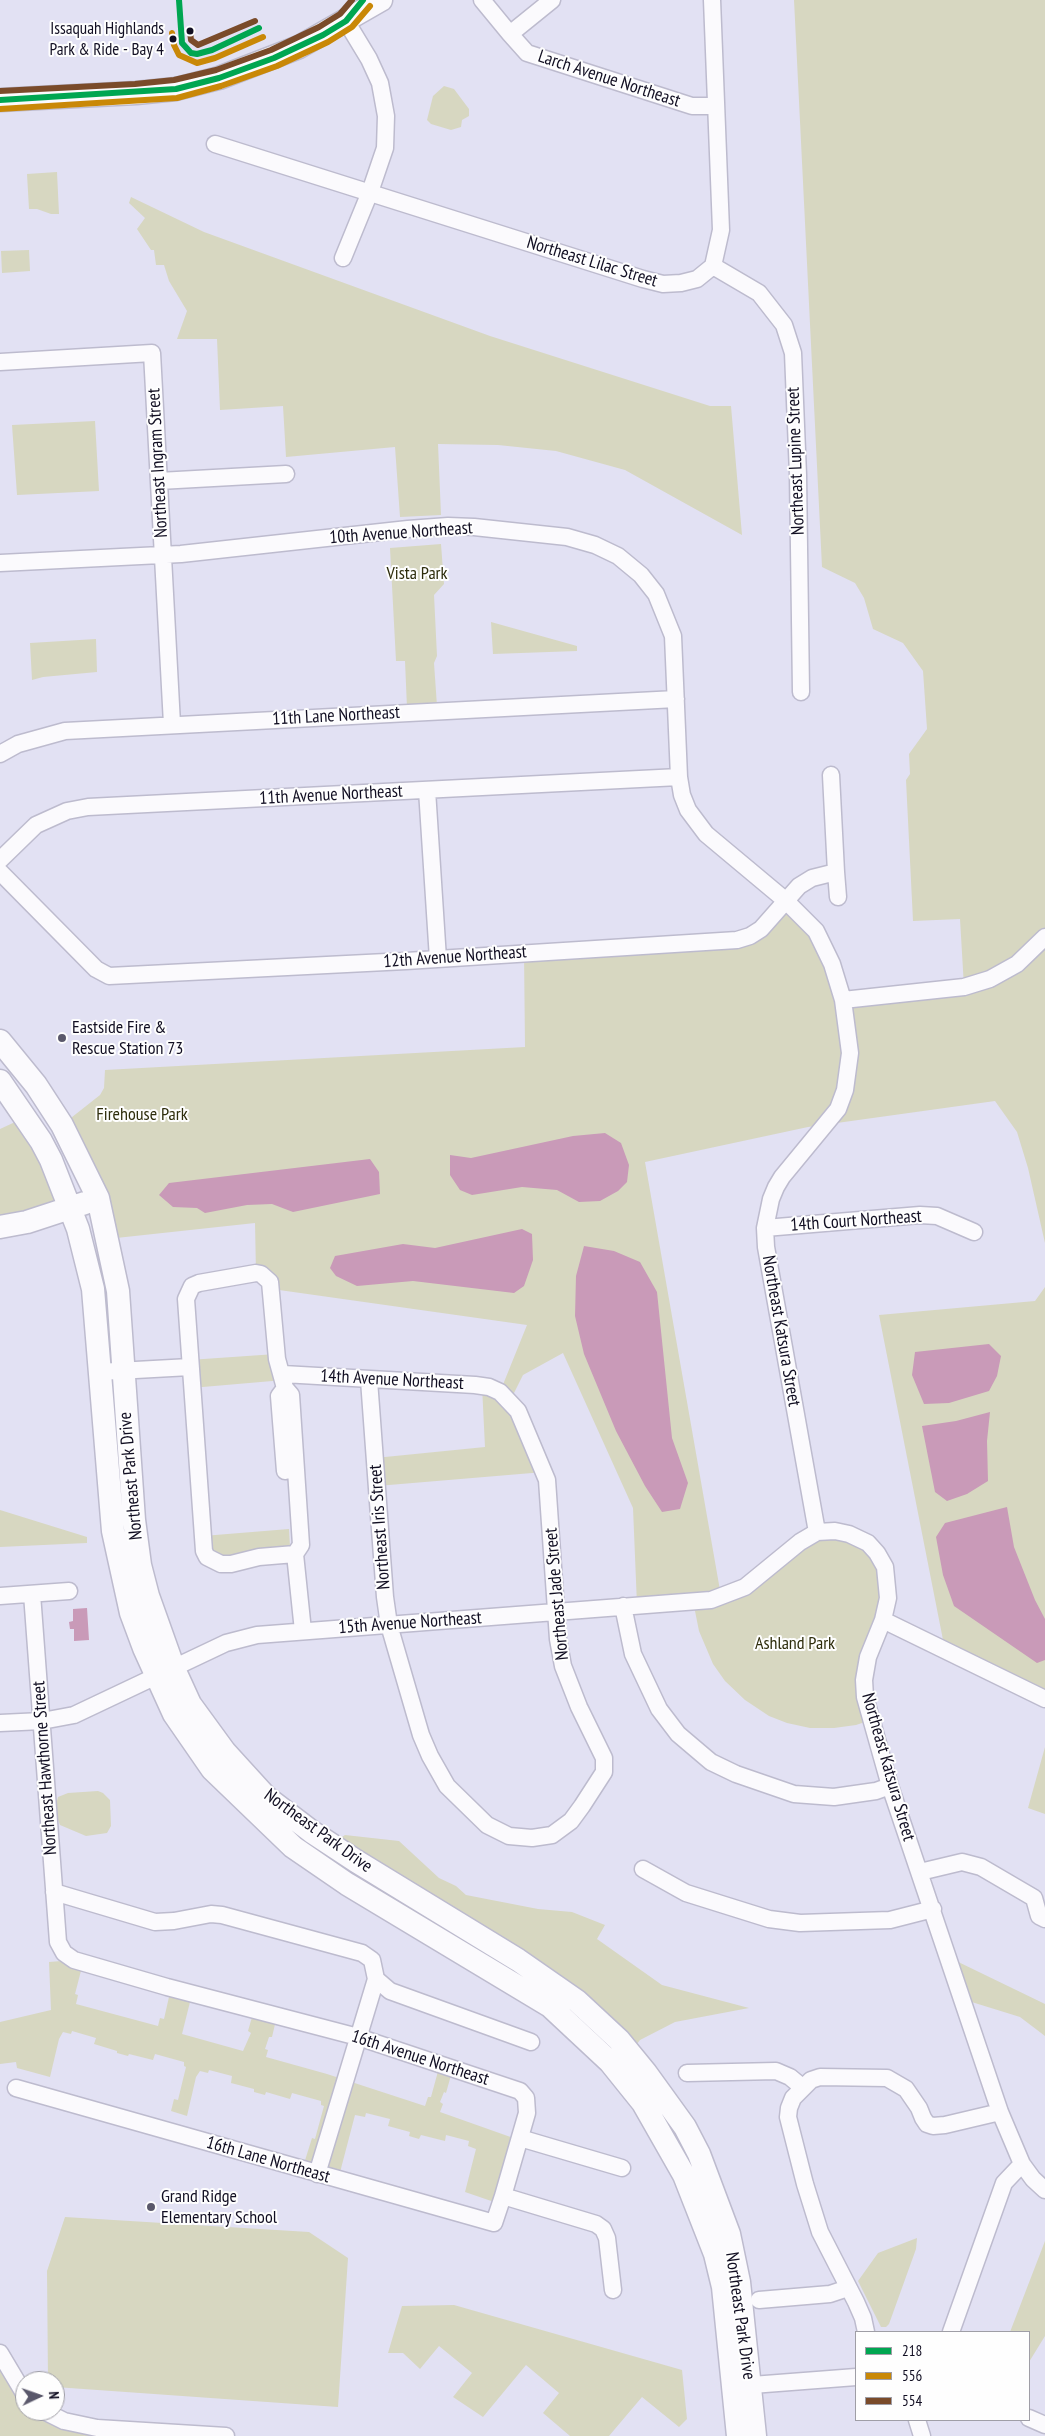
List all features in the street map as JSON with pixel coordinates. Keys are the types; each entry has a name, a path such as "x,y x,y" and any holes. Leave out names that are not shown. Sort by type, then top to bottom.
{"street":[{"path":"0,100 118,95 176,89 219,78 274,58 323,35 381,0"},
{"name":"Larch Avenue Northeast","path":"482,0 527,53 692,106 716,106"},
{"path":"510,34 552,0"},
{"path":"712,0 721,230 712,266"},
{"path":"343,258 370,192 385,148 386,116 380,84 369,59 346,21"},
{"name":"Northeast Lilac Street","path":"214,144 663,284 681,283 697,278 712,266"},
{"name":"Northeast Lupine Street","path":"712,266 759,293 784,325 793,353 798,475 801,692"},
{"name":"Northeast Ingram Street","path":"0,362 152,353 172,724"},
{"path":"159,481 286,474"},
{"name":"10th Avenue Northeast","path":"0,563 163,555 448,526 567,537 595,545 618,556 641,575 656,594 673,636 679,777"},
{"name":"11th Lane Northeast","path":"0,754 18,744 65,731 676,699"},
{"path":"831,775 838,896"},
{"name":"11th Avenue Northeast","path":"0,860 36,825 67,811 88,807 679,777"},
{"name":"Northeast Katsura Street","path":"679,777 682,796 696,822 706,834 785,900 816,931 824,945 843,1000 850,1053 845,1090 838,1109 782,1177 771,1199 765,1228 816,1532 849,1534 868,1543 877,1553 885,1567 888,1598 883,1620 868,1658 864,1680 865,1697 890,1786 1000,2112 1022,2164 1033,2179 1045,2190"},
{"path":"427,790 438,959"},
{"name":"12th Avenue Northeast","path":"0,872 96,969 109,976 438,959 737,940 750,936 761,929 799,886 812,878 836,872"},
{"path":"843,1000 964,987 990,979 1017,964 1045,937"},
{"name":"Northeast Park Drive","path":"0,1041 36,1085 62,1125 98,1198 118,1291 134,1520 140,1566 174,1714 212,1769 292,1847 347,1884 550,2006 610,2062 643,2102 663,2134 684,2175 703,2220 723,2287 742,2385 755,2436"},
{"name":"Northeast Park Drive","path":"0,1081 42,1141 81,1237 93,1289 113,1531 131,1613 165,1673"},
{"path":"0,1227 27,1222 71,1209 98,1198"},
{"name":"14th Court Northeast","path":"765,1228 920,1215 937,1216 974,1232"},
{"path":"296,1554 259,1557 231,1564 221,1564 207,1557 204,1543 186,1299 188,1291 199,1283 256,1273 262,1274 270,1282 277,1358 284,1381 291,1395 301,1545 296,1554 303,1631"},
{"path":"99,1372 190,1367"},
{"name":"14th Avenue Northeast","path":"284,1381 369,1380 475,1385 489,1387 500,1392"},
{"name":"Northeast Iris Street","path":"369,1380 385,1597 389,1625 412,1709 430,1756 447,1786 463,1804 487,1825 509,1836 532,1838 552,1835 571,1821"},
{"name":"Northeast Jade Street","path":"500,1392 518,1412 547,1480 556,1612 563,1666 578,1707 604,1758 604,1772 571,1821"},
{"name":"15th Avenue Northeast","path":"0,1723 42,1721 64,1717 89,1709 239,1638 303,1631 711,1600 745,1587 800,1542 816,1532"},
{"path":"0,1596 69,1591"},
{"name":"Northeast Hawthorne Street","path":"32,1594 58,1942"},
{"path":"623,1606 633,1654 659,1709 678,1734 711,1762 736,1774 794,1794 834,1797 876,1791 890,1786"},
{"path":"883,1620 1045,1699"},
{"path":"920,1872 962,1862 971,1863 1039,1895 1039,1916 1045,1919"},
{"path":"643,1869 686,1893 769,1919 800,1923 890,1920 933,1909"},
{"path":"54,1892 155,1922 174,1921 211,1914 231,1918 362,1953 372,1960 376,1979 318,2174"},
{"name":"16th Avenue Northeast","path":"58,1942 64,1953 74,1960 358,2038 520,2091 528,2104 520,2138 502,2196"},
{"path":"376,1979 390,1991 531,2042"},
{"path":"686,2073 776,2071 790,2077 802,2087"},
{"path":"866,2331 863,2318 820,2232 805,2184 788,2117 789,2108 802,2087 811,2080 820,2077 887,2078 906,2089 927,2124 934,2126 946,2125 1000,2112"},
{"name":"16th Lane Northeast","path":"16,2088 494,2223 502,2196"},
{"path":"520,2138 622,2168"},
{"path":"951,2331 1004,2183 1022,2164"},
{"path":"502,2196 596,2224 603,2229 607,2238 613,2290"},
{"path":"759,2300 830,2294 848,2288"},
{"path":"0,2353 15,2378"},
{"path":"742,2385 855,2377"},
{"name":"Northeast Park Drive","path":"738,2436 742,2385"},
{"path":"1030,2418 1045,2425"},
{"path":"64,2421 97,2428 226,2436"},
{"path":"917,2421 922,2436"}],"green space":[{"path":"794,0 1045,0 1045,1243 1028,1168 1017,1132 995,1101 808,1127 645,1162 721,1596 817,1532 868,1543 887,1583 868,1658 871,1720 856,1725 834,1728 810,1728 787,1723 769,1716 745,1700 725,1681 713,1664 699,1631 693,1601 637,1605 633,1508 563,1353 523,1375 510,1401 544,1472 377,1486 375,1458 485,1447 482,1386 500,1392 527,1325 272,1289 256,1273 255,1223 107,1239 62,1125 100,1095 104,1088 105,1070 525,1047 524,953 737,940 785,900 804,918 843,1000 964,987 960,919 913,921 906,780 910,774 909,754 927,729 923,671 903,643 873,629 864,598 855,583 822,567"},
{"path":"444,86 454,89 469,109 469,116 462,120 461,127 451,130 431,124 427,120 433,96"},
{"path":"57,172 59,214 29,209 27,174"},
{"path":"131,197 204,232 490,336 710,406 731,406 742,535 625,470 556,451 498,445 438,444 441,515 400,517 395,447 286,457 283,406 220,410 217,339 177,339 187,311 169,281 164,265 156,265 154,250 151,250 137,229 145,218 129,203"},
{"path":"29,250 30,271 2,273 1,251"},
{"path":"95,421 99,491 17,495 12,425"},
{"name":"Vista Park","path":"441,544 444,584 434,595 437,656 434,663 437,706 407,708 405,661 396,661 390,548"},
{"path":"491,622 577,646 577,651 493,654"},
{"path":"96,639 97,672 43,677 32,680 30,643"},
{"path":"26,1117 71,1209 0,1227 0,1129"},
{"path":"1045,1287 1045,1699 945,1650 879,1315 1035,1301"},
{"path":"276,1354 284,1380 191,1388 189,1360"},
{"path":"0,1510 87,1537 87,1543 0,1547"},
{"path":"289,1529 290,1547 221,1564 203,1536"},
{"path":"1045,1747 1045,1814 1028,1808"},
{"path":"98,1791 110,1800 111,1826 107,1833 86,1836 60,1825 56,1804 58,1797 68,1793"},
{"path":"345,1835 399,1841 439,1878 456,1886 466,1895 538,1909 572,1912 605,1925 597,1939 662,1985 749,2008 675,2022 640,2040 630,2053 619,2040 331,1844"},
{"path":"948,1957 1045,2004 1045,2036 1020,2017 962,1999"},
{"path":"74,1960 83,1963 75,1994 78,1995 76,2004 158,2026 160,2018 164,2019 171,1988 192,1994 182,2034 243,2051 251,2033 248,2031 254,2010 277,2016 272,2037 269,2037 265,2049 268,2050 266,2057 327,2074 425,2106 428,2097 431,2097 440,2064 453,2068 446,2093 444,2092 440,2102 443,2104 440,2112 519,2140 500,2204 465,2192 476,2149 468,2146 469,2141 446,2135 445,2141 421,2135 419,2139 409,2136 410,2132 388,2126 390,2119 366,2113 365,2117 355,2115 338,2180 302,2170 312,2138 315,2139 324,2106 321,2105 321,2101 292,2093 290,2099 266,2092 265,2095 254,2092 254,2089 231,2083 232,2076 209,2070 208,2073 200,2071 196,2077 187,2116 171,2111 174,2099 178,2100 186,2067 184,2062 155,2054 153,2060 117,2053 117,2051 94,2044 96,2038 72,2031 71,2034 63,2032 59,2039 50,2077 17,2068 16,2062 0,2064 0,2022 51,2010 49,1962"},
{"path":"65,2217 309,2232 348,2258 338,2407 65,2388 65,2371 48,2371 47,2271"},
{"path":"917,2238 916,2249 889,2324 886,2327 881,2327 858,2281 878,2253"},
{"path":"1045,2241 1045,2336 1030,2360 1030,2331 1010,2331"},
{"path":"454,2305 682,2370 687,2419 679,2427 642,2397 609,2436 570,2436 543,2413 559,2393 526,2365 483,2417 453,2397 472,2373 439,2346 420,2369 403,2353 388,2353 402,2306"},
{"path":"0,2353 15,2378 15,2421 64,2421 226,2436 0,2436"}],"shaded area":[{"path":"605,1133 621,1143 629,1165 627,1182 618,1191 600,1201 579,1202 557,1190 522,1187 472,1195 460,1190 450,1175 450,1155 471,1158 573,1136"},
{"path":"370,1159 379,1172 380,1194 293,1212 272,1204 247,1205 205,1213 197,1208 173,1207 159,1195 169,1183"},
{"path":"522,1229 532,1234 533,1260 524,1286 514,1293 413,1281 357,1286 336,1276 330,1268 335,1256 403,1244 435,1248"},
{"path":"584,1246 614,1251 640,1262 657,1292 672,1438 688,1483 680,1509 662,1512 645,1486 616,1431 584,1354 575,1316 576,1276"},
{"path":"989,1344 1001,1356 997,1376 989,1391 949,1403 924,1404 912,1375 915,1352"},
{"path":"990,1412 987,1441 988,1481 967,1494 947,1501 935,1492 922,1426 956,1421"},
{"path":"1007,1507 1014,1547 1035,1600 1045,1619 1045,1660 1037,1663 954,1606 943,1575 936,1537 945,1523"},
{"path":"87,1608 89,1640 74,1641 74,1629 70,1629 69,1622 73,1621 73,1609"}],"transit line":[{"name":"218","path":"179,0 182,43 191,53 197,54 212,50 259,28"},
{"name":"554","path":"0,91 135,84 174,80 216,70 271,50 319,27 340,14 352,0"},
{"name":"218","path":"0,100 176,89 219,78 274,58 323,35 346,21 363,0"},
{"name":"556","path":"0,109 177,98 221,86 277,66 328,42 352,27 370,6"},
{"name":"554","path":"190,31 191,40 198,45 255,21"},
{"name":"556","path":"172,33 174,45 179,55 197,63 215,58 263,37"}],"place":[{"name":"Issaquah Highlands Park & Ride - Bay 4","path":"173,39"},
{"name":"Eastside Fire & Rescue Station 73","path":"62,1038"},
{"name":"Grand Ridge Elementary School","path":"151,2207"}],"park label":[{"name":"Firehouse Park","path":"142,1115"},
{"name":"Ashland Park","path":"795,1644"}]}
